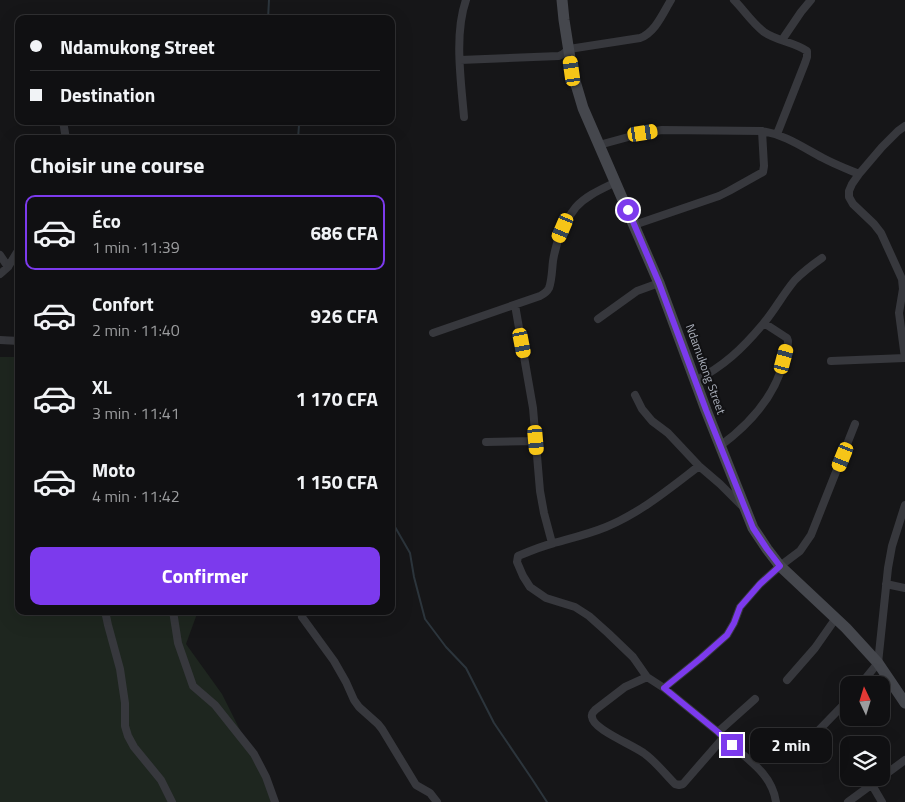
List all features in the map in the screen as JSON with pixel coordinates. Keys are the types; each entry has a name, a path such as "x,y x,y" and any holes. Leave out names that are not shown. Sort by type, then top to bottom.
{"main road":[{"name":"Ndamukong Street","path":"562,0 572,71 583,108 659,283 753,528 780,566 836,618 878,663 905,703"}],"street":[{"path":"464,117 460,60 461,27 466,0"},
{"path":"460,60 559,56 568,49 640,38 646,36 652,30 671,0"},
{"path":"734,0 764,32 807,51 807,57 777,134"},
{"path":"782,40 811,0"},
{"path":"832,361 905,358 899,313 903,295 902,279 881,233 853,204 849,198 849,190 859,174 882,147 905,126"},
{"path":"599,145 662,130 762,131 777,134 859,174"},
{"path":"634,224 719,196 763,172 762,131"},
{"path":"433,333 540,296 546,292 549,288 557,246 569,217 584,200 616,182"},
{"path":"0,255 8,267"},
{"path":"0,274 8,267 15,256"},
{"path":"696,381 715,371 742,349 794,282 822,258"},
{"path":"598,320 637,291 659,283"},
{"path":"515,305 533,408 540,491 552,543"},
{"path":"720,446 755,415 774,388 781,373 787,338 764,323"},
{"path":"0,340 15,341"},
{"path":"635,395 646,415 668,433 699,466 745,508"},
{"path":"664,688 727,635 740,607 760,584 800,551 811,535 855,424"},
{"path":"486,442 536,440"},
{"path":"699,466 659,496 617,522 590,533 552,543 518,556 517,562 530,587 546,598 575,607 589,616 632,656 647,677 664,688 757,766 771,786 776,802"},
{"path":"867,676 878,663 892,546 905,505"},
{"path":"886,584 905,588"},
{"path":"106,615 120,669 125,726 128,736 134,747 161,780 172,802"},
{"path":"174,615 178,644 193,686 215,705 254,754 266,777 275,802"},
{"path":"302,617 334,661 359,707 378,724 416,785 430,793 437,802"},
{"path":"787,680 815,648 836,618"},
{"path":"647,677 625,687 595,710 592,714 592,719 607,733 645,754 675,784 682,784 721,735 755,699"},
{"path":"819,730 840,708"},
{"path":"890,771 905,760"},
{"path":"848,802 871,786"},
{"path":"873,786 882,802"}],"shaded area":[{"path":"0,357 15,357 15,615 197,615 186,644 222,694 276,802 0,802"}],"waterway":[{"path":"268,15 269,0"},
{"path":"298,135 299,125"},
{"path":"395,527 410,553 425,619 446,647 466,668 494,723 547,802"}],"route":[{"path":"628,210 659,283 706,410 753,528 780,566 760,584 740,607 727,635 664,688 732,745"}]}
